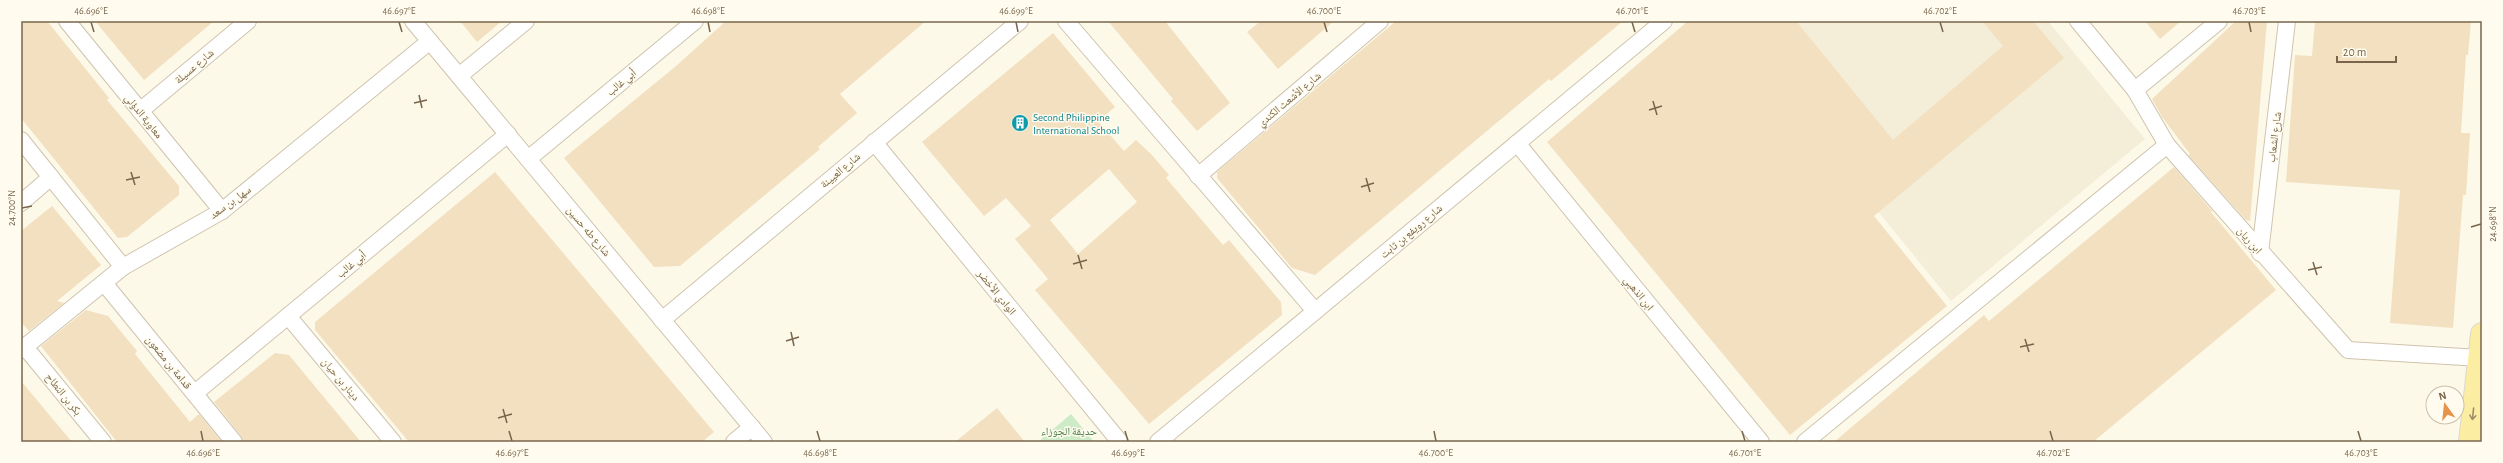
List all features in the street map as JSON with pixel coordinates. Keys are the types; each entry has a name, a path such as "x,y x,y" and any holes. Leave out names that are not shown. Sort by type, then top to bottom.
{"main road":[{"path":"2470,442 2482,334"}],"street":[{"name":"معاوية الدؤلي","path":"67,21 222,211"},
{"name":"شارع عسيلة","path":"140,110 248,21"},
{"name":"شارع طه حسين","path":"413,21 764,442"},
{"path":"460,76 526,21"},
{"name":"أبي غالب","path":"528,159 695,21"},
{"name":"شارع العيينة","path":"662,320 1020,21"},
{"path":"1066,21 1315,311"},
{"name":"شارع الأشعث الكندي","path":"1198,176 1380,21"},
{"name":"شارع رويفع بن ثابت","path":"1158,442 1664,21"},
{"name":"ابن ريان","path":"2078,21 2135,90 2167,145 2260,253 2348,350 2480,358"},
{"path":"2135,90 2219,21"},
{"name":"شارع الشعاب","path":"2260,253 2287,21"},
{"name":"سهل بن سعد","path":"23,348 123,267 222,211 430,41"},
{"name":"أبي غالب","path":"195,393 508,134"},
{"path":"21,140 123,267"},
{"name":"الوادي الأخضر","path":"874,142 1120,442"},
{"name":"ابن الذهبي","path":"1516,143 1761,442"},
{"path":"1805,442 2167,145"},
{"path":"21,203 51,178"},
{"name":"قدامة بن مضعون","path":"104,283 234,442"},
{"name":"دينار بن حيان","path":"288,316 393,442"},
{"name":"بكر بن النطاح","path":"23,348 96,440"},
{"path":"734,442 752,427"}],"shaded area":[{"path":"1723,21 2048,21 2145,139 1951,301"}],"green space":[{"name":"حديقة الجوزاء","path":"1071,414 1094,442 1038,442"}],"building":[{"path":"21,21 47,21 109,98 107,100 179,186 179,195 127,237 118,238 21,118"},
{"path":"95,21 214,21 144,80"},
{"path":"460,21 502,21 477,42"},
{"path":"726,21 926,21 840,94 857,113 818,147 820,149 680,266 654,267 564,158 676,66"},
{"path":"1108,21 1165,21 1230,103 1197,131 1171,101 1173,99"},
{"path":"1261,21 1334,21 1278,69 1247,32"},
{"path":"1396,21 1623,21 1551,81 1549,79 1315,275 1292,268 1217,178 1217,172"},
{"path":"1688,21 1796,21 1893,140 2003,46 1982,21 2033,21 2064,58 1874,216 1947,306 1790,435 1547,142"},
{"path":"2145,21 2181,21 2160,39"},
{"path":"2236,21 2267,21 2250,221 2246,220 2188,155 2190,154 2162,117 2152,99"},
{"path":"2315,21 2471,21 2468,55 2466,55 2461,133 2470,133 2466,195 2463,195 2453,328 2390,323 2400,190 2286,182 2295,55 2312,56"},
{"path":"1053,33 1115,107 1098,121 1124,151 1136,140 1152,155 1169,175 1166,178 1223,245 1229,240 1281,302 1282,315 1149,424 1035,290 1048,279 1015,239 1031,226 1006,198 984,216 922,142","holes":["1109,169 1137,202 1078,254 1050,220"]},
{"path":"2174,167 2213,212 2210,211 2276,290 2093,442 1834,442 1984,315 1989,321"},
{"path":"495,172 714,432 702,442 409,442 315,330 315,322"},
{"path":"52,206 101,265 57,301 64,303 29,331 21,322 21,231"},
{"path":"86,310 108,316 137,351 135,354 190,422 199,414 222,442 117,442 41,346"},
{"path":"275,353 289,355 361,442 243,442 241,436 214,402"},
{"path":"21,381 72,442 21,442"},
{"path":"997,408 1025,442 955,442"}],"place":[{"name":"Second Philippine International School","path":"1020,123"}]}
